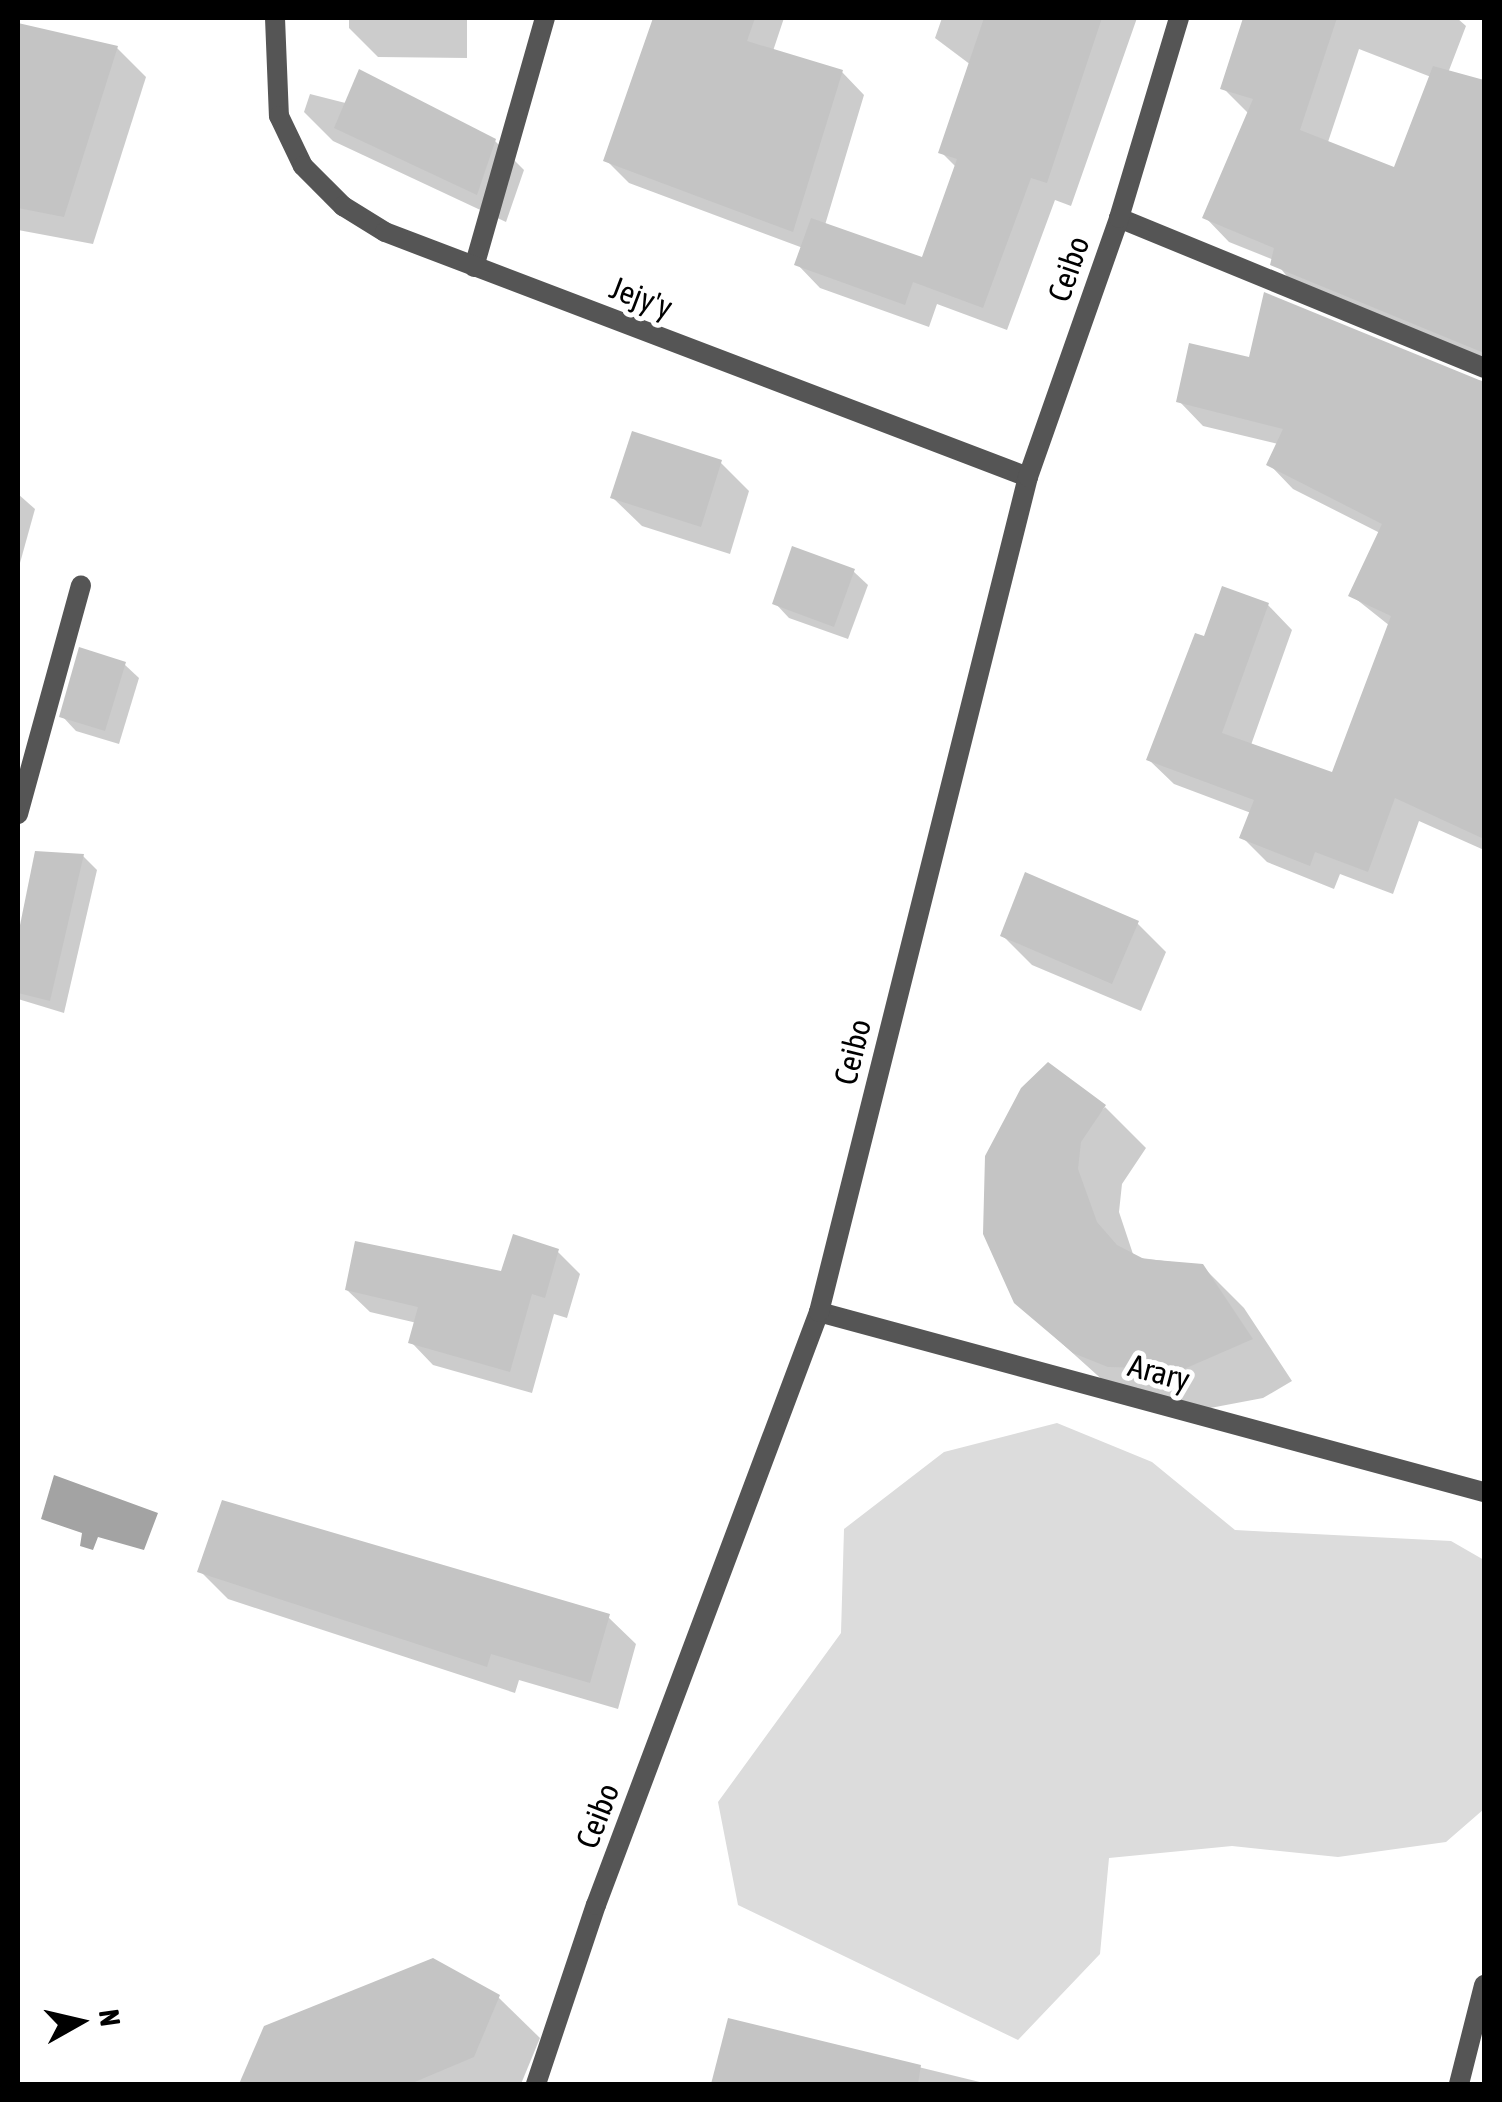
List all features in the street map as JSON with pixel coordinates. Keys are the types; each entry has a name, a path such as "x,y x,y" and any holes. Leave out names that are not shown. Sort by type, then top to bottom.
{"street":[{"name":"Jejy'y","path":"275,18 279,116 304,166 342,206 385,232 1028,477"},
{"path":"474,267 545,18"},
{"name":"Ceibo","path":"536,2084 596,1905 819,1312 1028,477 1119,218 1179,18"},
{"path":"1119,218 1484,368"},
{"path":"18,814 80,586"},
{"name":"Arary","path":"819,1312 1484,1492"},
{"path":"1459,2084 1484,1985"}],"shaded area":[{"path":"1057,1423 1152,1462 1235,1530 1451,1541 1484,1560 1484,1809 1446,1842 1338,1857 1232,1846 1109,1858 1100,1954 1018,2040 738,1905 718,1802 841,1633 844,1529 944,1452"},
{"path":"54,1475 158,1513 144,1550 98,1537 93,1550 80,1546 82,1533 41,1519"}],"building":[{"path":"653,18 755,18 747,41 843,70 793,232 603,161"},
{"path":"984,18 1102,18 1047,183 1031,178 983,308 913,282 905,305 794,265 811,218 922,257 957,159 938,153"},
{"path":"1243,18 1337,18 1300,130 1394,167 1433,66 1484,80 1484,353 1270,265 1274,248 1202,218 1253,99 1220,89"},
{"path":"18,23 118,46 64,217 18,208"},
{"path":"359,69 496,139 477,195 334,128"},
{"path":"1264,292 1484,382 1484,839 1395,798 1368,872 1315,852 1310,866 1239,838 1254,800 1146,760 1195,633 1204,636 1222,586 1269,603 1222,733 1332,772 1391,616 1348,596 1382,524 1266,465 1283,429 1176,402 1189,343 1249,357"},
{"path":"632,431 722,460 701,527 610,498"},
{"path":"792,546 855,569 834,627 772,604"},
{"path":"79,647 126,662 105,731 59,717"},
{"path":"35,851 84,854 50,1001 18,993 18,935"},
{"path":"1025,872 1139,921 1112,984 1000,936"},
{"path":"1048,1062 1106,1105 1081,1142 1078,1169 1097,1222 1117,1245 1144,1259 1203,1264 1253,1339 1184,1369 1108,1367 1073,1353 1014,1303 983,1234 985,1156 1021,1088"},
{"path":"513,1234 559,1249 545,1298 532,1294 510,1372 408,1343 418,1307 345,1290 355,1241 501,1271"},
{"path":"222,1500 610,1614 590,1683 491,1654 487,1667 197,1572"},
{"path":"433,1958 500,1995 474,2057 410,2084 239,2084 264,2026"},
{"path":"728,2018 921,2065 918,2084 711,2084"}]}
